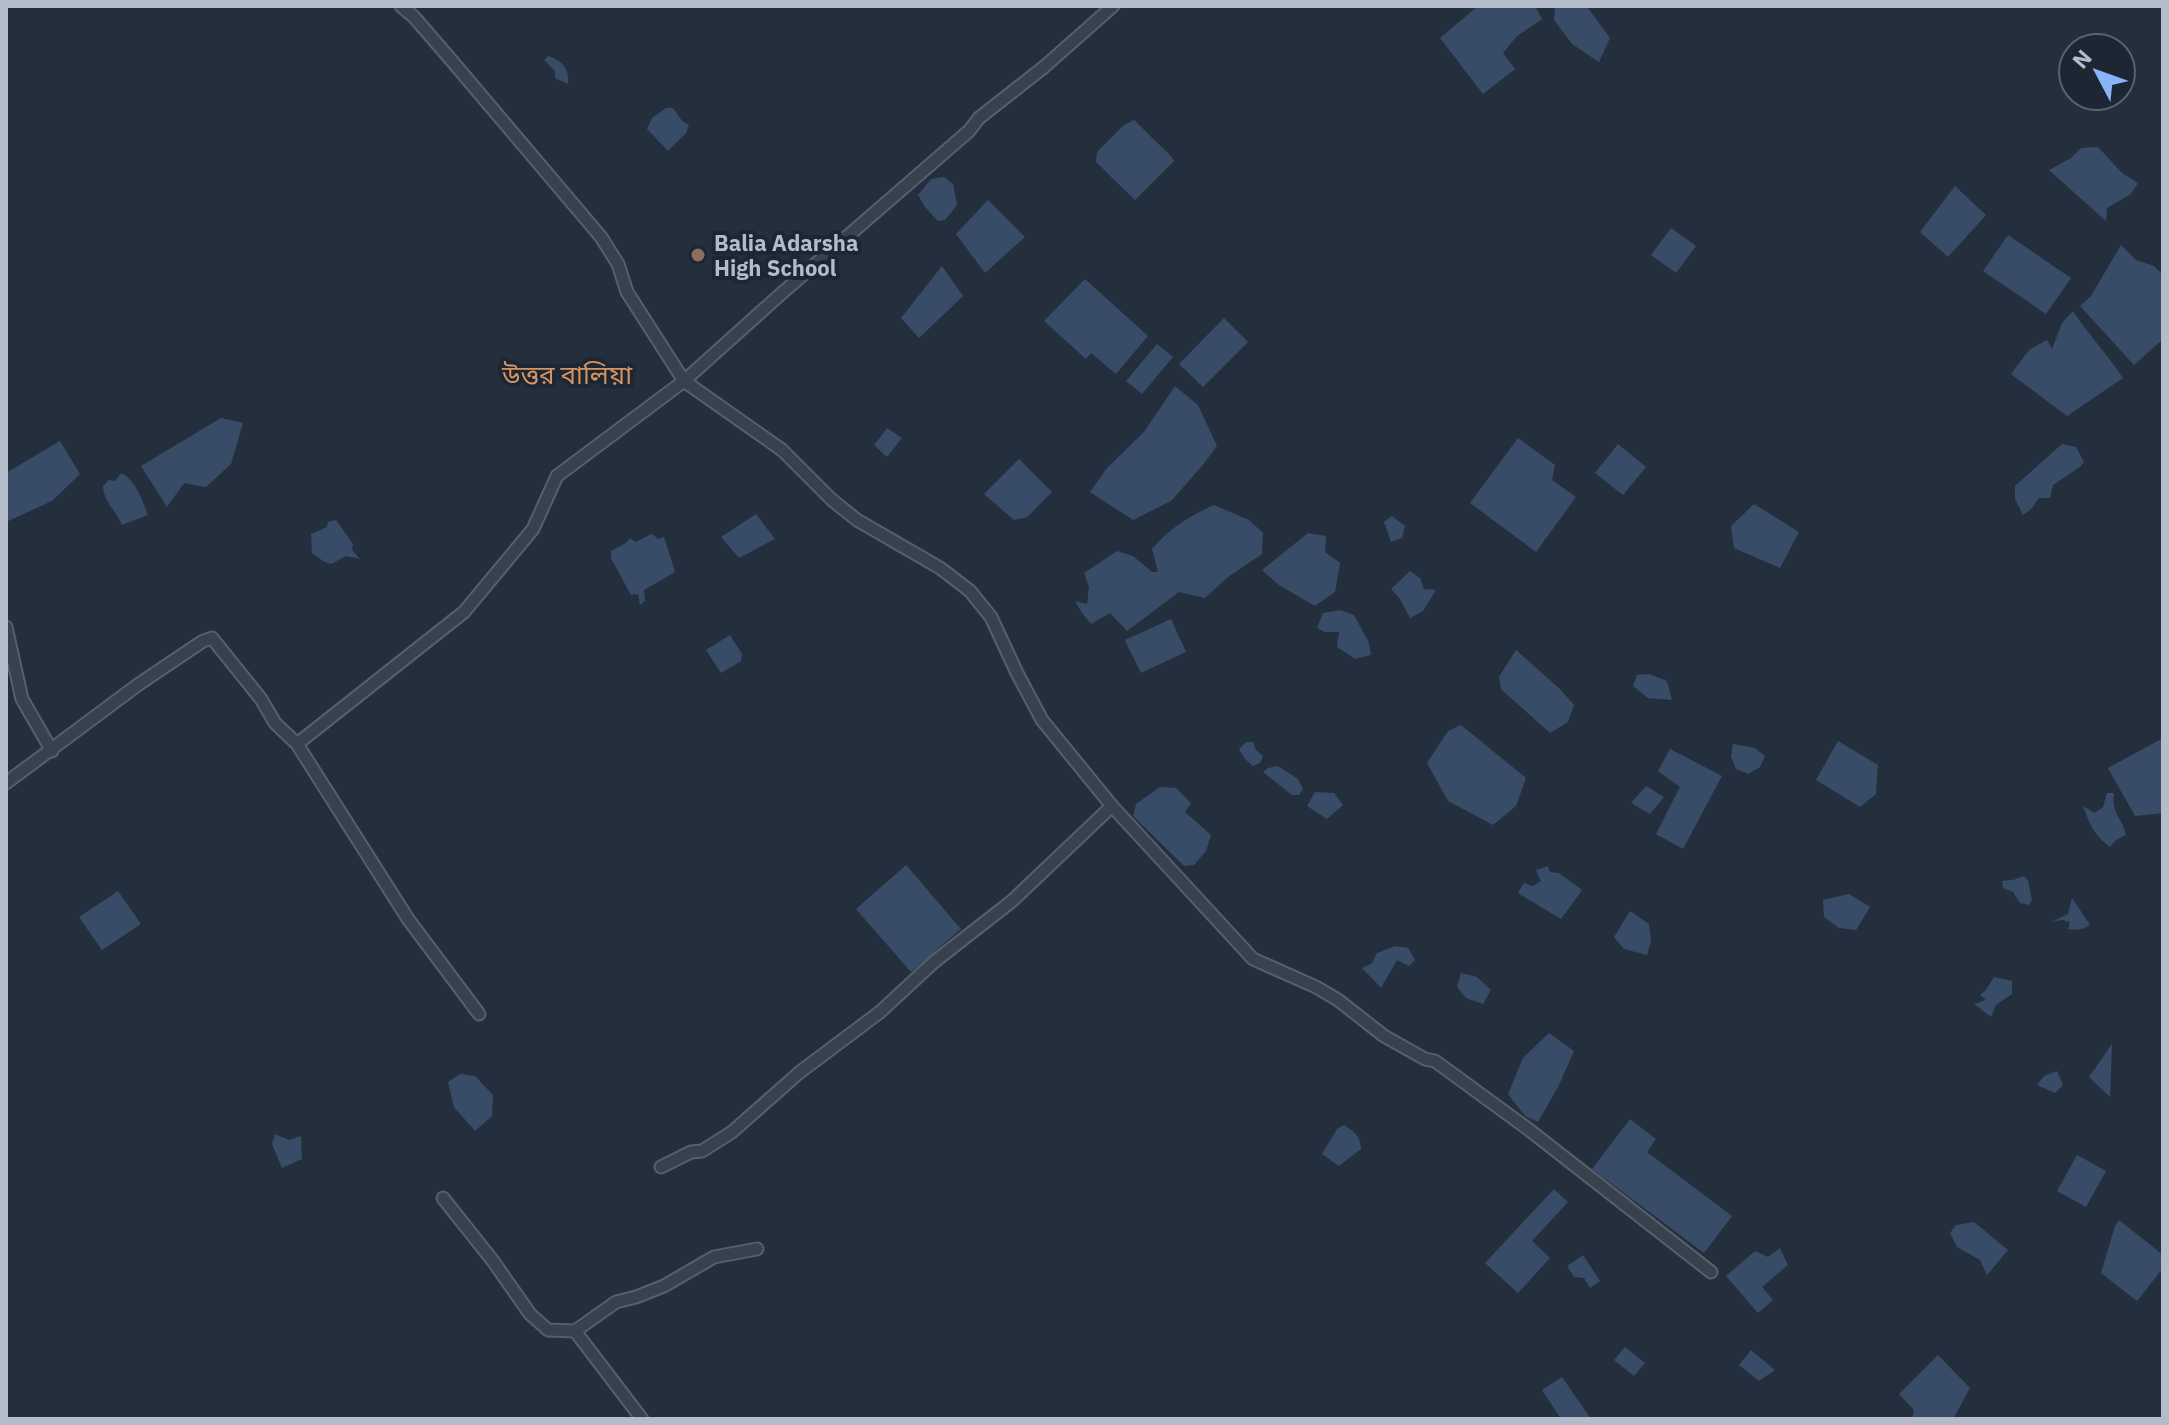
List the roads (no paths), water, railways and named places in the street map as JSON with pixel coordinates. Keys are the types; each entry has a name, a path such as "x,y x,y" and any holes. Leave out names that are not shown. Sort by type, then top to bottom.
{"street":[{"path":"401,6 414,17 601,237 618,264 627,292 684,381 782,450 832,500 857,520 940,568 970,591 991,617 1042,720 1112,806 1253,959 1316,987 1384,1036 1425,1059 1435,1061 1528,1129 1711,1272"},
{"path":"297,744 455,620 533,529 557,476 684,381 969,131 979,118 1044,67 1113,6"},
{"path":"6,627 22,699 52,751"},
{"path":"6,783 139,684 212,638 261,699 275,723 297,744 408,919 479,1014"},
{"path":"661,1167 691,1152 702,1151 732,1132 800,1072 880,1012 934,962 1012,901 1112,806"},
{"path":"443,1198 530,1314 548,1330 575,1331 616,1302 664,1286 714,1257 757,1249"},
{"path":"575,1331 642,1419"}],"water":[{"path":"1478,6 1535,6 1542,19 1517,36 1503,53 1515,69 1483,94 1440,38"},
{"path":"1555,6 1588,8 1610,38 1599,62 1572,44 1554,20"},
{"path":"548,56 564,66 568,84 555,78 555,71 544,60"},
{"path":"666,108 673,108 689,125 686,133 668,151 647,129 652,118"},
{"path":"1134,120 1174,161 1135,200 1096,162 1097,152 1123,126"},
{"path":"2098,147 2122,173 2138,183 2131,194 2107,208 2106,221 2049,170 2071,158 2081,148"},
{"path":"944,177 953,184 957,205 945,220 938,221 918,195 931,179"},
{"path":"1955,186 1986,215 1948,257 1920,232"},
{"path":"988,200 1025,237 985,273 956,234"},
{"path":"1671,228 1696,246 1676,273 1651,255"},
{"path":"2008,235 2071,278 2046,314 1983,271"},
{"path":"2121,245 2136,260 2154,266 2163,275 2163,339 2134,365 2080,306 2091,296"},
{"path":"942,266 963,296 919,338 901,318"},
{"path":"1085,279 1148,336 1116,374 1091,353 1086,359 1044,321"},
{"path":"2073,311 2123,378 2067,416 2011,374 2029,350 2047,340 2052,349 2062,323"},
{"path":"1224,318 1248,342 1203,387 1179,364"},
{"path":"1157,344 1173,357 1142,394 1126,381"},
{"path":"1175,386 1198,405 1217,446 1171,501 1133,520 1090,492 1107,468 1144,432"},
{"path":"221,418 243,423 231,464 206,487 184,483 167,507 141,466"},
{"path":"887,428 902,438 887,457 874,445"},
{"path":"1518,438 1555,465 1552,480 1576,497 1536,552 1470,503"},
{"path":"60,441 80,474 52,501 6,522 6,473"},
{"path":"1618,444 1646,467 1623,495 1595,473"},
{"path":"2062,444 2076,447 2084,462 2053,485 2050,498 2039,498 2023,515 2015,499 2015,486"},
{"path":"1019,459 1052,492 1027,517 1014,520 984,494"},
{"path":"121,473 135,485 148,515 122,525 103,486 109,480 115,481"},
{"path":"1754,504 1799,532 1780,568 1734,548 1731,526"},
{"path":"1214,505 1249,520 1263,533 1262,554 1228,577 1205,598 1179,592 1127,631 1110,613 1091,624 1075,601 1087,604 1089,587 1084,573 1117,551 1133,556 1152,572 1158,572 1152,549 1180,523"},
{"path":"756,514 775,539 739,558 721,537"},
{"path":"1392,516 1405,526 1402,538 1391,542 1384,522"},
{"path":"336,520 360,559 346,556 331,564 312,553 311,534"},
{"path":"1308,533 1326,536 1325,552 1340,563 1335,592 1315,606 1279,585 1262,570"},
{"path":"652,534 658,539 664,537 675,572 644,590 645,601 640,605 638,594 631,595 611,558 611,551 630,538 635,542"},
{"path":"1410,571 1420,578 1424,589 1436,590 1423,611 1410,618 1391,589"},
{"path":"1340,610 1354,615 1369,643 1371,655 1355,659 1337,647 1339,632 1325,632 1317,628 1323,613"},
{"path":"1171,619 1186,652 1141,673 1125,640"},
{"path":"730,635 742,654 741,661 721,673 706,650"},
{"path":"1516,650 1574,705 1568,722 1550,733 1501,689 1499,677"},
{"path":"1649,674 1667,681 1672,700 1648,698 1633,686 1637,675"},
{"path":"1461,725 1526,778 1516,806 1493,825 1448,801 1427,763 1448,731"},
{"path":"2163,738 2163,813 2135,816 2108,768"},
{"path":"1838,741 1878,765 1876,794 1860,807 1816,780"},
{"path":"1246,742 1253,742 1263,756 1260,763 1253,766 1245,759 1239,749"},
{"path":"1733,744 1755,748 1765,756 1760,767 1748,774 1736,769 1731,757"},
{"path":"1670,749 1722,776 1683,849 1656,834 1680,787 1658,771"},
{"path":"1278,766 1298,779 1303,789 1299,795 1292,795 1263,772"},
{"path":"1646,786 1664,797 1650,814 1631,803"},
{"path":"1160,787 1176,788 1191,803 1185,812 1211,835 1206,851 1194,865 1184,866 1133,816 1136,804"},
{"path":"1315,792 1334,793 1343,805 1327,819 1307,806"},
{"path":"2107,793 2114,793 2115,811 2126,835 2110,847 2093,829 2083,806 2094,813 2103,807"},
{"path":"906,865 961,929 911,972 856,909"},
{"path":"1548,866 1550,872 1559,873 1582,890 1561,919 1518,893 1524,883 1533,886 1541,881 1536,870"},
{"path":"2024,876 2032,900 2029,905 2020,903 2013,892 2003,888 2002,881"},
{"path":"118,891 141,924 102,950 79,917"},
{"path":"1849,894 1870,907 1856,930 1839,928 1824,917 1823,900"},
{"path":"2072,898 2090,925 2071,930 2068,929 2070,922 2051,922 2068,914"},
{"path":"1630,911 1649,924 1651,941 1647,955 1624,949 1614,937"},
{"path":"1395,946 1408,948 1415,960 1409,966 1397,960 1381,988 1362,968 1372,963 1377,953"},
{"path":"1461,973 1477,977 1491,990 1483,1004 1466,998 1457,987"},
{"path":"1994,977 2012,981 2012,994 1996,1005 1991,1017 1974,1004 1986,1000 1980,995"},
{"path":"1549,1033 1574,1051 1538,1122 1525,1116 1508,1094 1523,1058"},
{"path":"2112,1044 2110,1097 2089,1077"},
{"path":"2057,1071 2063,1085 2055,1093 2037,1085 2044,1076"},
{"path":"460,1074 475,1076 493,1095 492,1116 475,1131 454,1107 448,1082"},
{"path":"1630,1119 1656,1139 1647,1152 1732,1216 1704,1253 1592,1169"},
{"path":"1344,1125 1356,1135 1361,1149 1339,1166 1322,1154 1337,1129"},
{"path":"275,1134 289,1140 301,1136 302,1159 282,1168 272,1144"},
{"path":"2077,1155 2106,1171 2086,1207 2057,1191"},
{"path":"1554,1189 1568,1202 1532,1241 1550,1258 1518,1293 1485,1263"},
{"path":"2119,1220 2163,1255 2163,1268 2137,1301 2101,1273"},
{"path":"1974,1222 2008,1250 1987,1275 1980,1260 1957,1247 1950,1233 1956,1225"},
{"path":"1780,1248 1788,1265 1762,1287 1773,1300 1758,1313 1726,1276 1755,1251 1768,1257"},
{"path":"1583,1255 1600,1281 1590,1288 1584,1278 1574,1277 1567,1266"},
{"path":"1625,1347 1645,1363 1634,1376 1614,1360"},
{"path":"1751,1350 1775,1370 1759,1381 1739,1365"},
{"path":"1938,1355 1970,1388 1953,1419 1912,1419 1914,1410 1899,1394"},
{"path":"1562,1377 1591,1419 1561,1419 1542,1390"}],"place":[{"name":"Balia Adarsha High School","path":"698,255"}],"district":[{"name":"উত্তর বালিয়া","path":"567,374"}]}
